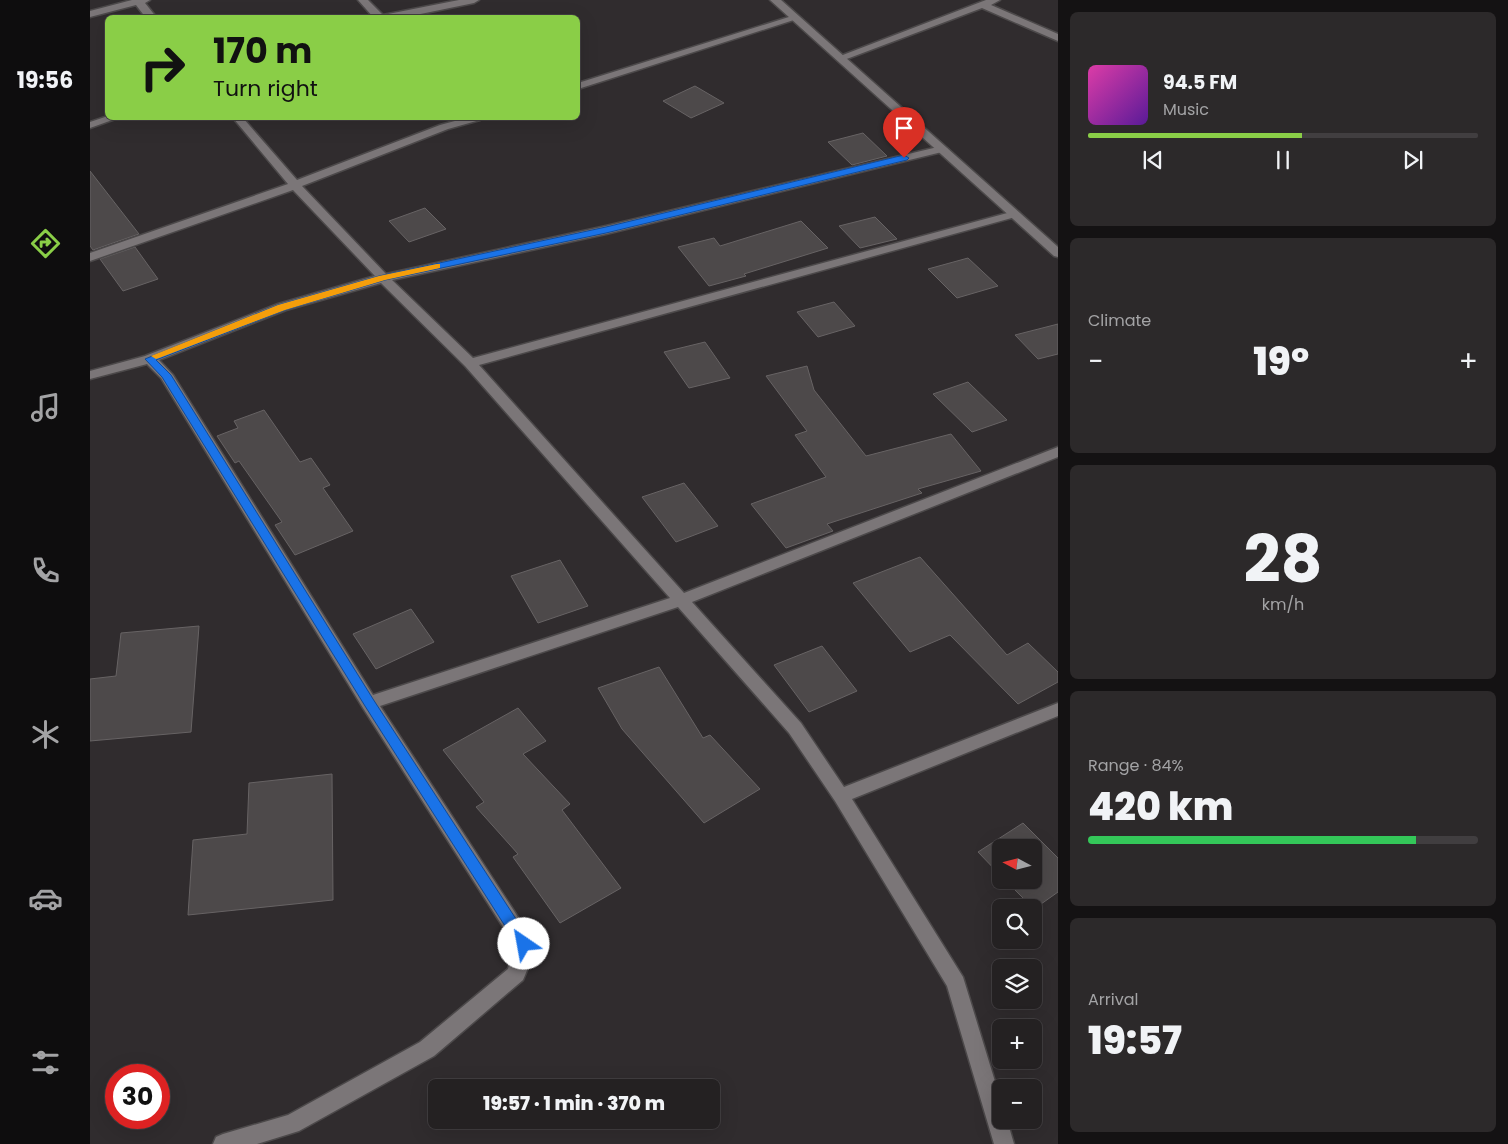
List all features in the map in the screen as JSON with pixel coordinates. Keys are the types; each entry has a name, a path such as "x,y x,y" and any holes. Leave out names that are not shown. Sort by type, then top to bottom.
{"street":[{"path":"363,0 377,15"},
{"path":"399,15 474,0"},
{"path":"775,0 1058,253"},
{"path":"840,58 995,0"},
{"path":"90,14 140,1 150,15"},
{"path":"983,5 1058,38"},
{"path":"580,85 795,18"},
{"path":"90,125 106,120"},
{"path":"240,120 295,185 383,278 470,363 795,728 841,796 956,983 1004,1144"},
{"path":"90,257 295,185 444,127 469,120"},
{"path":"90,375 150,359 282,308 383,278 606,230 942,149"},
{"path":"470,363 1015,214"},
{"path":"150,359 166,375 369,703 524,944 516,974 427,1049 292,1124 223,1144"},
{"path":"369,703 682,600 1058,452"},
{"path":"841,796 1058,709"}],"building":[{"path":"695,86 724,103 691,118 663,101"},
{"path":"863,133 887,156 852,165 828,142"},
{"path":"90,171 139,234 93,250 90,246"},
{"path":"425,208 446,229 409,242 389,221"},
{"path":"875,217 897,239 860,248 839,226"},
{"path":"801,221 828,248 744,274 746,276 709,286 678,247 714,238 720,246"},
{"path":"135,247 158,279 123,291 100,259"},
{"path":"968,258 998,286 957,298 928,269"},
{"path":"834,302 855,326 818,337 797,312"},
{"path":"1058,324 1058,354 1038,359 1015,335"},
{"path":"705,342 730,378 689,388 664,352"},
{"path":"807,366 814,390 866,456 951,434 981,471 918,489 922,493 827,524 833,531 786,548 751,504 826,477 795,435 807,431 766,376"},
{"path":"968,382 1007,420 972,432 933,394"},
{"path":"264,410 300,462 311,458 330,485 323,488 353,531 295,555 275,525 282,522 239,461 235,463 217,436 238,428 234,421"},
{"path":"684,483 718,526 676,542 642,497"},
{"path":"920,557 1007,655 1028,643 1058,672 1058,682 1018,704 950,635 910,652 853,583"},
{"path":"560,560 588,606 538,623 511,576"},
{"path":"411,609 434,642 376,669 353,634"},
{"path":"199,626 191,732 90,741 90,679 116,676 121,633"},
{"path":"822,646 857,691 809,712 774,665"},
{"path":"659,667 703,738 710,735 760,789 704,823 622,729 598,688"},
{"path":"518,708 546,741 523,754 570,804 562,810 621,888 560,923 513,857 518,854 476,807 484,802 443,750"},
{"path":"332,774 333,900 188,915 193,840 247,834 249,783"},
{"path":"1023,823 1039,839 998,839"},
{"path":"1042,842 1058,858 1058,892 1042,903 1042,899 1024,899 1014,889 1042,889"},
{"path":"992,843 992,867 978,852"}],"slow traffic":[{"path":"156,356 282,308 383,278 437,266"}],"route":[{"path":"524,944 369,703 166,375 150,359 282,308 383,278 606,230 904,158"}]}
